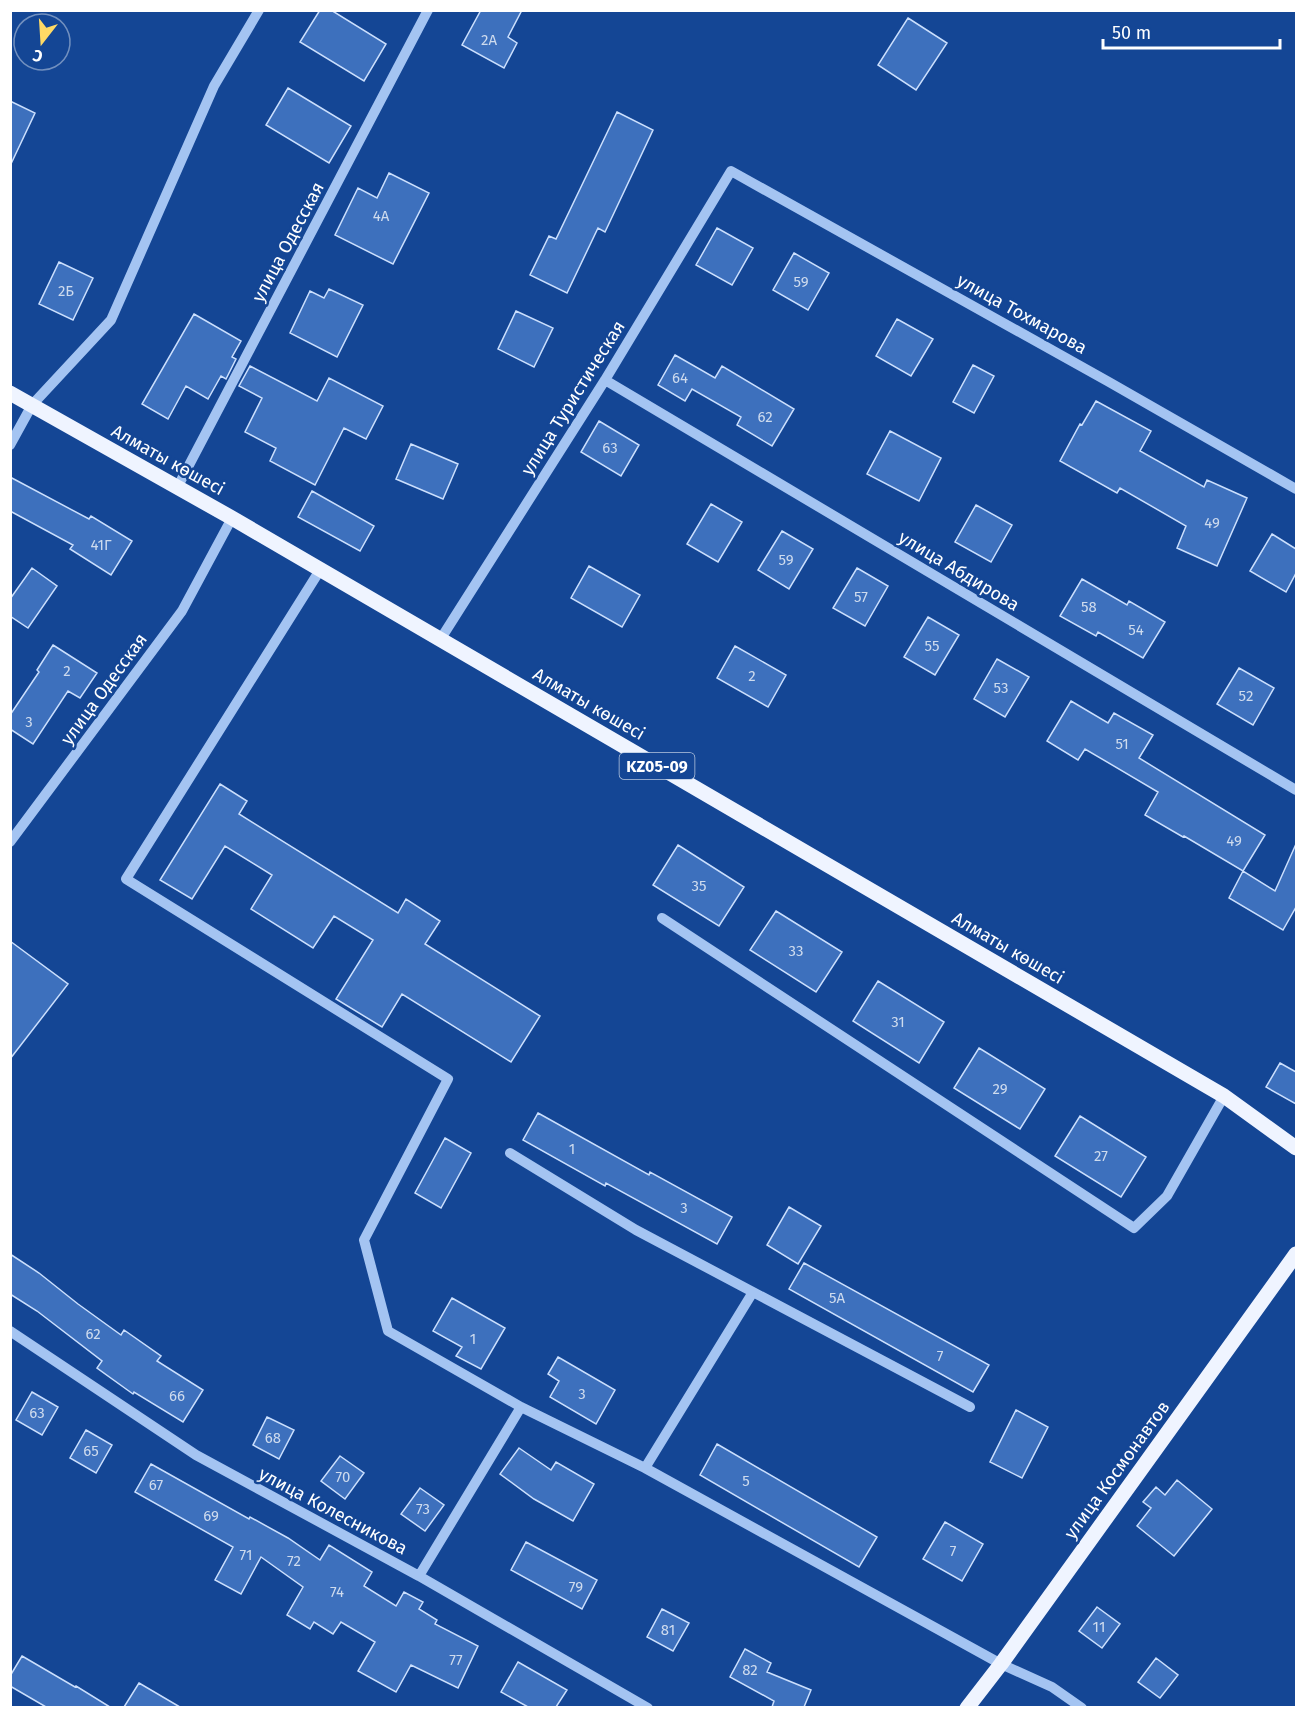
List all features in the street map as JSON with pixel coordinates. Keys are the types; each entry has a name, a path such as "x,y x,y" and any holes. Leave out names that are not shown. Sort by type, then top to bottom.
{"main road":[{"name":"Алматы көшесі","path":"10,393 232,518 1224,1096 1296,1149"},
{"name":"улица Космонавтов","path":"967,1707 1001,1664 1296,1254"}],"street":[{"path":"10,445 32,405 111,320 214,86 259,10"},
{"name":"улица Одесская","path":"177,488 428,10"},
{"name":"улица Туристическая","path":"441,640 605,380 731,171"},
{"name":"улица Тохмарова","path":"731,171 1109,381 1296,489"},
{"name":"улица Абдирова","path":"605,380 1296,790"},
{"name":"улица Одесская","path":"10,842 182,611 232,518"},
{"path":"320,570 126,879 448,1079 364,1240 388,1332 521,1407 645,1468 1001,1664 1052,1687 1082,1707"},
{"path":"662,918 1134,1228 1167,1196 1224,1096"},
{"path":"510,1153 636,1230 970,1407"},
{"path":"645,1468 753,1292"},
{"name":"улица Колесникова","path":"10,1331 196,1455 419,1576 648,1707"},
{"path":"419,1576 521,1407"}],"building":[{"path":"320,10 331,10 386,44 364,81 300,42"},
{"path":"481,10 522,10 508,37 517,43 504,68 462,45"},
{"path":"908,18 947,43 916,90 878,65"},
{"path":"288,88 351,126 329,163 266,125"},
{"path":"10,101 35,113 10,166"},
{"path":"617,112 653,130 605,232 598,228 567,293 530,275 549,236 556,239"},
{"path":"389,173 429,193 393,264 335,235 358,188 377,198"},
{"path":"717,228 753,248 732,285 696,265"},
{"path":"794,253 829,273 808,310 773,290"},
{"path":"59,262 93,278 73,320 39,304"},
{"path":"329,289 363,305 337,357 290,333 310,291 324,298"},
{"path":"516,311 553,328 534,367 498,349"},
{"path":"194,314 241,341 232,357 236,359 226,379 221,376 208,399 186,386 168,419 142,404"},
{"path":"897,319 933,339 911,376 876,356"},
{"path":"675,355 715,378 722,366 794,409 772,446 737,425 741,417 692,389 685,401 658,385"},
{"path":"973,365 994,376 974,413 953,402"},
{"path":"250,366 317,401 329,378 383,406 366,439 344,428 315,485 270,461 276,448 245,432 262,398 239,386"},
{"path":"1096,401 1151,431 1140,451 1204,487 1207,480 1247,498 1217,566 1177,548 1186,526 1120,488 1117,493 1060,461 1080,424 1082,425"},
{"path":"599,421 639,445 621,476 581,452"},
{"path":"890,431 941,458 919,501 867,474"},
{"path":"411,444 458,464 443,499 396,479"},
{"path":"10,477 89,519 91,516 132,541 111,575 70,549 73,545 10,511"},
{"path":"312,491 374,526 360,551 298,517"},
{"path":"711,504 742,522 718,562 687,544"},
{"path":"976,505 1012,525 991,562 955,542"},
{"path":"782,531 813,549 789,589 758,570"},
{"path":"1272,534 1296,549 1296,573 1286,592 1250,571"},
{"path":"589,566 640,595 622,627 571,598"},
{"path":"32,568 57,586 28,628 10,616 10,599"},
{"path":"857,568 888,586 865,626 833,608"},
{"path":"1082,579 1127,605 1129,601 1165,622 1143,658 1098,632 1096,636 1060,616"},
{"path":"928,617 959,635 935,675 904,657"},
{"path":"53,645 97,673 80,698 68,691 33,744 10,729 10,715 39,672 37,670"},
{"path":"735,646 786,675 768,707 717,678"},
{"path":"997,659 1029,677 1005,717 974,699"},
{"path":"1239,668 1274,688 1253,725 1217,704"},
{"path":"1071,701 1108,723 1114,713 1153,735 1139,758 1265,835 1243,871 1145,815 1158,792 1085,749 1078,760 1047,741"},
{"path":"220,784 247,801 239,814 398,913 406,899 440,921 425,944 540,1016 511,1062 402,994 382,1027 336,999 373,940 334,916 313,948 251,909 272,875 225,846 192,899 160,880"},
{"path":"1296,844 1296,907 1283,930 1229,898 1243,871 1275,891"},
{"path":"678,845 744,887 719,926 653,885"},
{"path":"776,911 842,952 816,992 750,950"},
{"path":"10,941 68,984 10,1059"},
{"path":"878,981 944,1022 919,1063 853,1021"},
{"path":"979,1048 1045,1089 1020,1129 954,1088"},
{"path":"1280,1063 1296,1072 1296,1104 1266,1087"},
{"path":"538,1113 649,1175 650,1172 732,1217 717,1244 523,1140"},
{"path":"1080,1116 1146,1157 1121,1197 1055,1156"},
{"path":"445,1138 471,1153 441,1208 415,1193"},
{"path":"789,1207 821,1226 798,1264 767,1245"},
{"path":"10,1254 121,1335 124,1330 161,1356 157,1361 203,1390 183,1422 134,1392 133,1394 97,1368 102,1361 37,1311 10,1294"},
{"path":"804,1263 989,1365 973,1392 789,1289"},
{"path":"452,1298 505,1328 481,1369 456,1356 462,1347 433,1331"},
{"path":"558,1357 615,1390 596,1424 550,1397 559,1381 548,1374"},
{"path":"32,1392 58,1407 42,1435 16,1420"},
{"path":"1016,1410 1048,1427 1022,1478 990,1462"},
{"path":"267,1417 294,1430 279,1459 253,1445"},
{"path":"86,1430 112,1445 96,1473 70,1458"},
{"path":"717,1444 877,1537 859,1567 700,1475"},
{"path":"519,1448 551,1470 556,1462 594,1484 573,1521 534,1499 500,1474"},
{"path":"340,1456 364,1473 345,1499 321,1481"},
{"path":"151,1464 249,1519 250,1517 288,1538 320,1560 329,1545 372,1572 364,1586 396,1606 404,1592 423,1602 419,1609 437,1620 435,1624 478,1646 458,1688 411,1665 396,1692 358,1671 375,1642 341,1622 333,1634 314,1622 310,1629 287,1615 303,1587 261,1557 241,1594 215,1580 233,1547 135,1492"},
{"path":"1177,1480 1212,1509 1174,1556 1137,1526 1151,1508 1143,1502 1156,1487 1165,1495"},
{"path":"420,1488 444,1505 425,1531 401,1514"},
{"path":"945,1522 983,1544 962,1581 923,1559"},
{"path":"526,1542 597,1580 582,1609 511,1570"},
{"path":"1097,1607 1120,1624 1102,1648 1079,1631"},
{"path":"662,1609 689,1623 673,1651 647,1637"},
{"path":"745,1649 771,1663 767,1672 811,1690 804,1707 772,1707 774,1701 730,1677"},
{"path":"22,1656 110,1707 46,1707 10,1686 10,1676"},
{"path":"1156,1658 1178,1675 1160,1698 1138,1682"},
{"path":"518,1662 567,1690 556,1707 528,1707 501,1692"},
{"path":"139,1683 180,1707 124,1707"}]}
